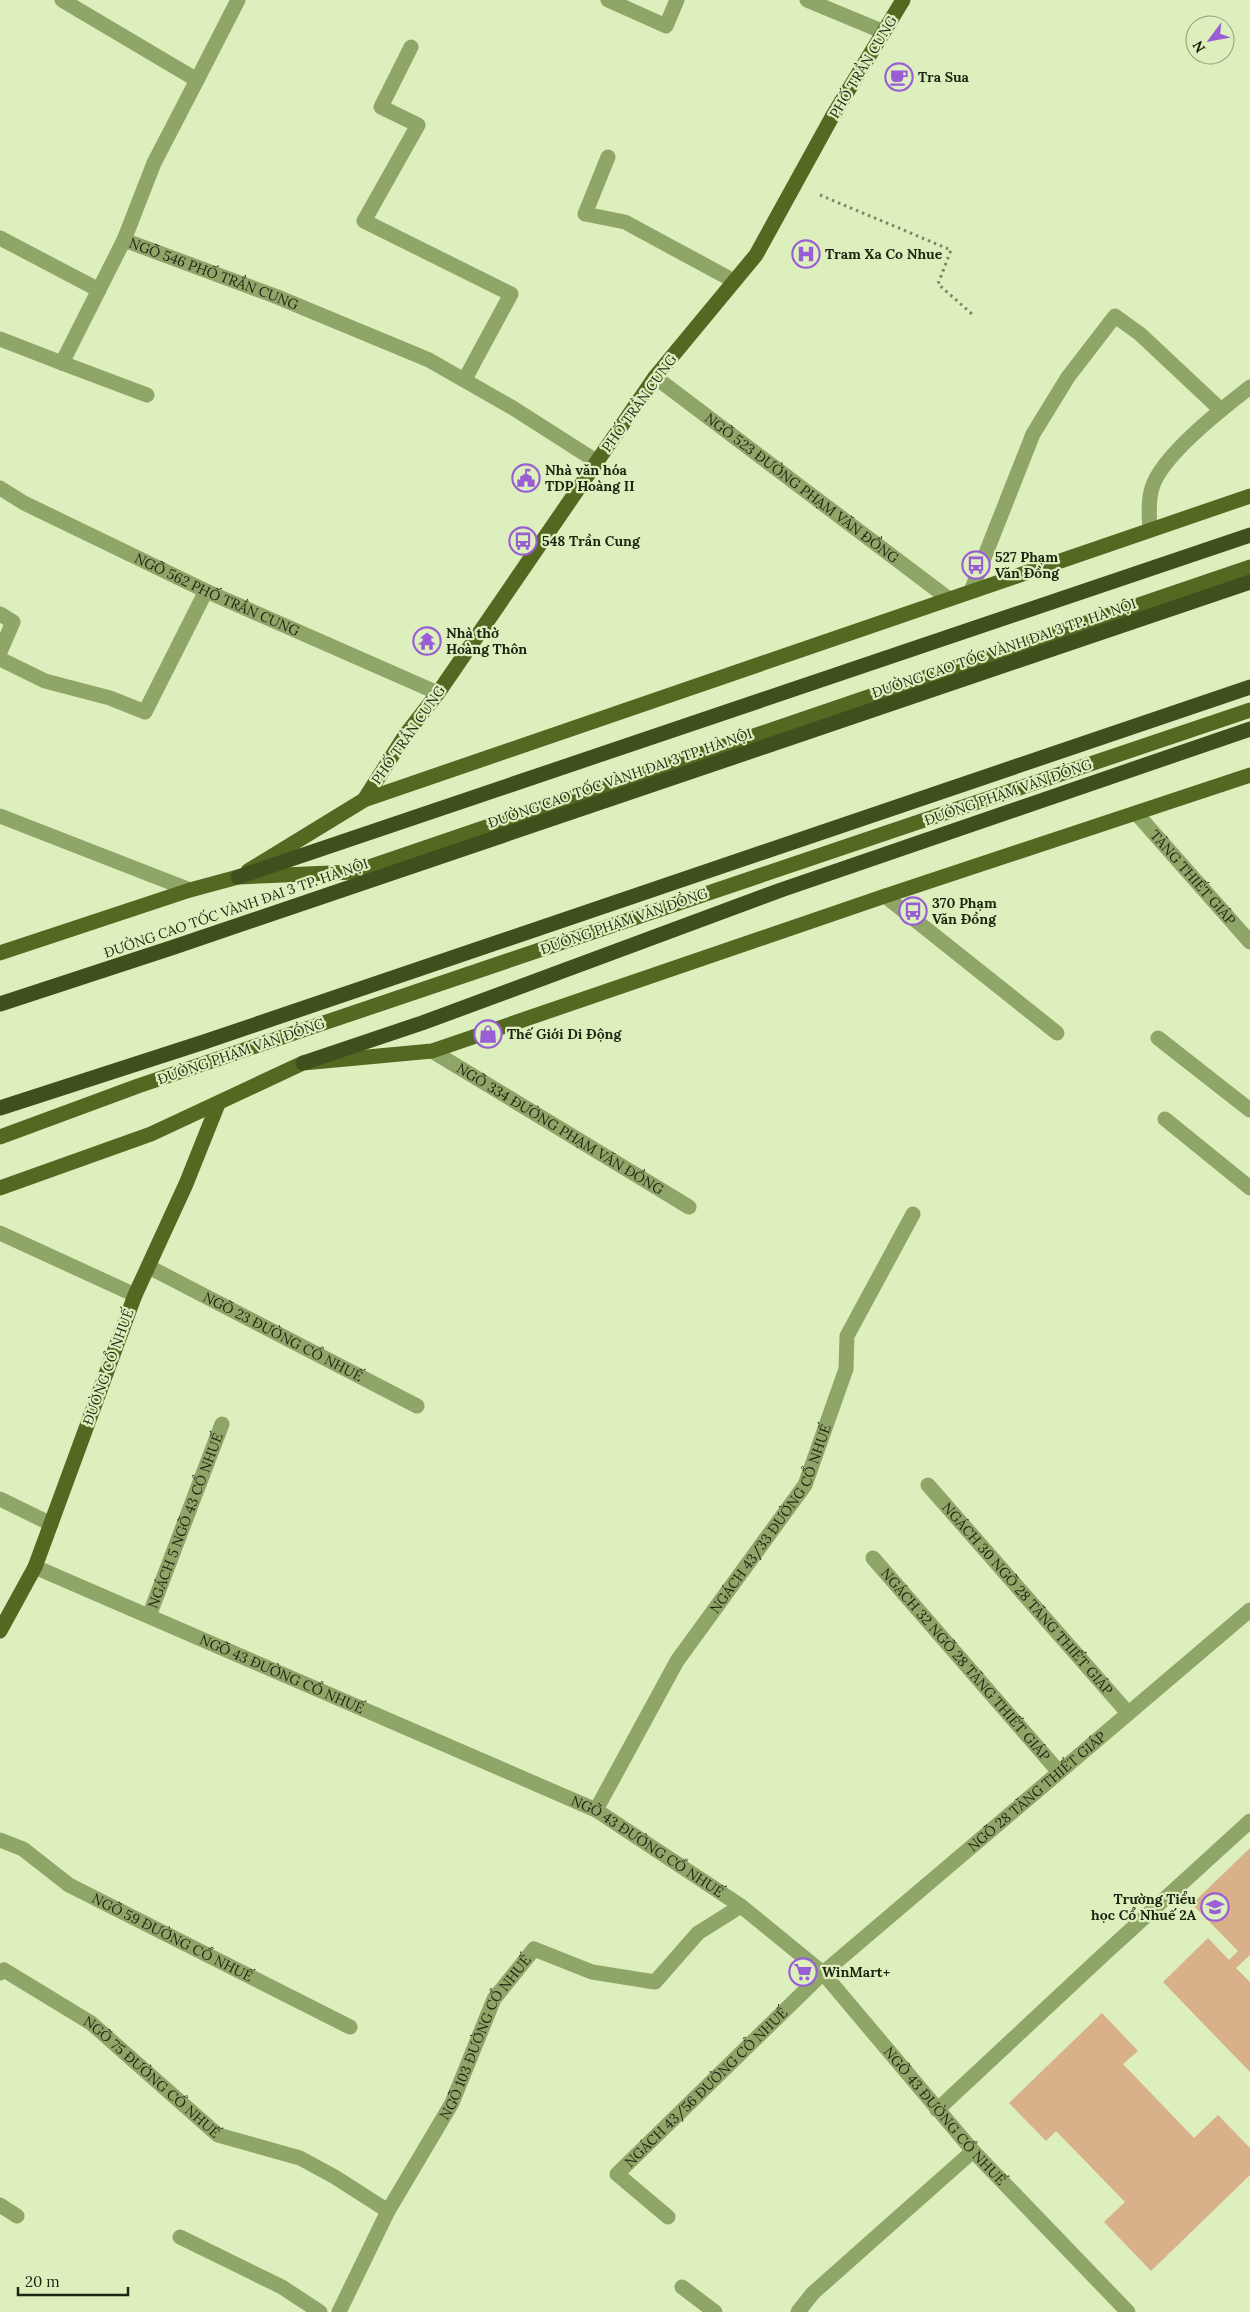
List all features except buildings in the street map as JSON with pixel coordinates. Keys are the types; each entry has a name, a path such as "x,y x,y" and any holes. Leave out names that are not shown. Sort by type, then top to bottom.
{"highway":[{"path":"238,876 1250,535"},
{"name":"ĐƯỜNG CAO TỐC VÀNH ĐAI 3 TP. HÀ NỘI","path":"0,1004 184,944 1250,582"},
{"path":"0,1108 214,1039 1250,687"},
{"path":"303,1063 422,1023 781,890 1250,728"}],"main road":[{"name":"PHỐ TRẦN CUNG","path":"364,800 406,734 438,693 655,377 756,255 832,117 903,0"},
{"path":"238,876 364,800 1250,496"},
{"path":"0,953 238,876 354,872 1250,566"},
{"name":"ĐƯỜNG PHẠM VĂN ĐỒNG","path":"0,1137 138,1086 1250,710"},
{"path":"0,1188 151,1134 303,1063 432,1051 885,896 1250,776"},
{"name":"ĐƯỜNG CỔ NHUẾ","path":"0,1631 35,1567 135,1295 186,1184 218,1104"}],"street":[{"path":"62,0 196,80"},
{"name":"NGÕ 546 PHỐ TRẦN CUNG","path":"238,0 154,163 124,240 294,303 429,360 465,379 596,461"},
{"path":"608,0 666,26 677,0"},
{"path":"807,0 884,32"},
{"path":"411,47 381,107 418,125 364,221 511,294 465,379"},
{"path":"608,157 585,214 625,222 734,281"},
{"path":"0,238 99,290"},
{"path":"62,363 124,240"},
{"path":"971,591 1033,434 1068,378 1115,316 1140,334 1221,410"},
{"path":"0,339 147,395"},
{"name":"NGÕ 523 ĐƯỜNG PHẠM VĂN ĐỒNG","path":"655,377 950,598"},
{"path":"1150,530 1149,515 1152,487 1166,462 1221,410 1250,388"},
{"name":"NGÕ 562 PHỐ TRẦN CUNG","path":"0,488 24,503 206,591 438,693"},
{"path":"0,659 45,682 110,698 145,712 206,591"},
{"path":"0,614 13,622 0,652"},
{"name":"TĂNG THIẾT GIÁP","path":"1136,813 1250,942"},
{"path":"0,816 190,890"},
{"path":"885,896 1057,1033"},
{"path":"1158,1038 1250,1110"},
{"name":"NGÕ 334 ĐƯỜNG PHẠM VĂN ĐỒNG","path":"432,1051 689,1207"},
{"path":"1165,1120 1250,1188"},
{"name":"NGÁCH 43/33 ĐƯỜNG CỔ NHUẾ","path":"596,1810 677,1661 805,1484 846,1369 847,1336 913,1214"},
{"path":"0,1233 135,1295"},
{"name":"NGÕ 23 ĐƯỜNG CỔ NHUẾ","path":"149,1268 417,1406"},
{"name":"NGÁCH 5 NGÕ 43 CỔ NHUẾ","path":"149,1616 222,1424"},
{"name":"NGÁCH 30 NGÕ 28 TĂNG THIẾT GIÁP","path":"928,1485 1128,1713"},
{"path":"0,1499 51,1524"},
{"name":"NGÁCH 32 NGÕ 28 TĂNG THIẾT GIÁP","path":"873,1558 1060,1772"},
{"name":"NGÕ 43 ĐƯỜNG CỔ NHUẾ","path":"35,1567 596,1810 741,1906 823,1974 973,2151 1128,2312"},
{"name":"NGÕ 28 TĂNG THIẾT GIÁP","path":"823,1974 1250,1610"},
{"path":"937,2110 1250,1821"},
{"name":"NGÕ 59 ĐƯỜNG CỔ NHUẾ","path":"0,1840 23,1849 69,1885 350,2027"},
{"name":"NGÕ 103 ĐƯỜNG CỔ NHUẾ","path":"339,2312 388,2211 452,2103 494,1999 534,1949 592,1972 655,1982 698,1934 741,1906"},
{"name":"NGÕ 75 ĐƯỜNG CỔ NHUẾ","path":"0,1973 4,1970 91,2023 218,2135 300,2158 335,2177 388,2211"},
{"name":"NGÁCH 43/56 ĐƯỜNG CỔ NHUẾ","path":"668,2217 617,2174 823,1974"},
{"path":"801,2311 812,2293 973,2151"},
{"path":"0,2205 16,2216"},
{"path":"180,2237 282,2287 320,2312"},
{"path":"682,2287 716,2312"}],"path":[{"path":"794,187 815,192 951,250 938,284 972,314"}],"place":[{"name":"Tra Sua","path":"899,77"},
{"name":"Tram Xa Co Nhue","path":"806,254"},
{"name":"Nhà văn hóa TDP Hoàng II","path":"526,478"},
{"name":"548 Trần Cung","path":"523,541"},
{"name":"527 Phạm Văn Đồng","path":"976,565"},
{"name":"Nhà thờ Hoàng Thôn","path":"427,641"},
{"name":"370 Phạm Văn Đồng","path":"913,911"},
{"name":"Thế Giới Di Động","path":"488,1034"},
{"name":"Trường Tiểu học Cổ Nhuế 2A","path":"1215,1907"},
{"name":"WinMart+","path":"803,1972"}]}
